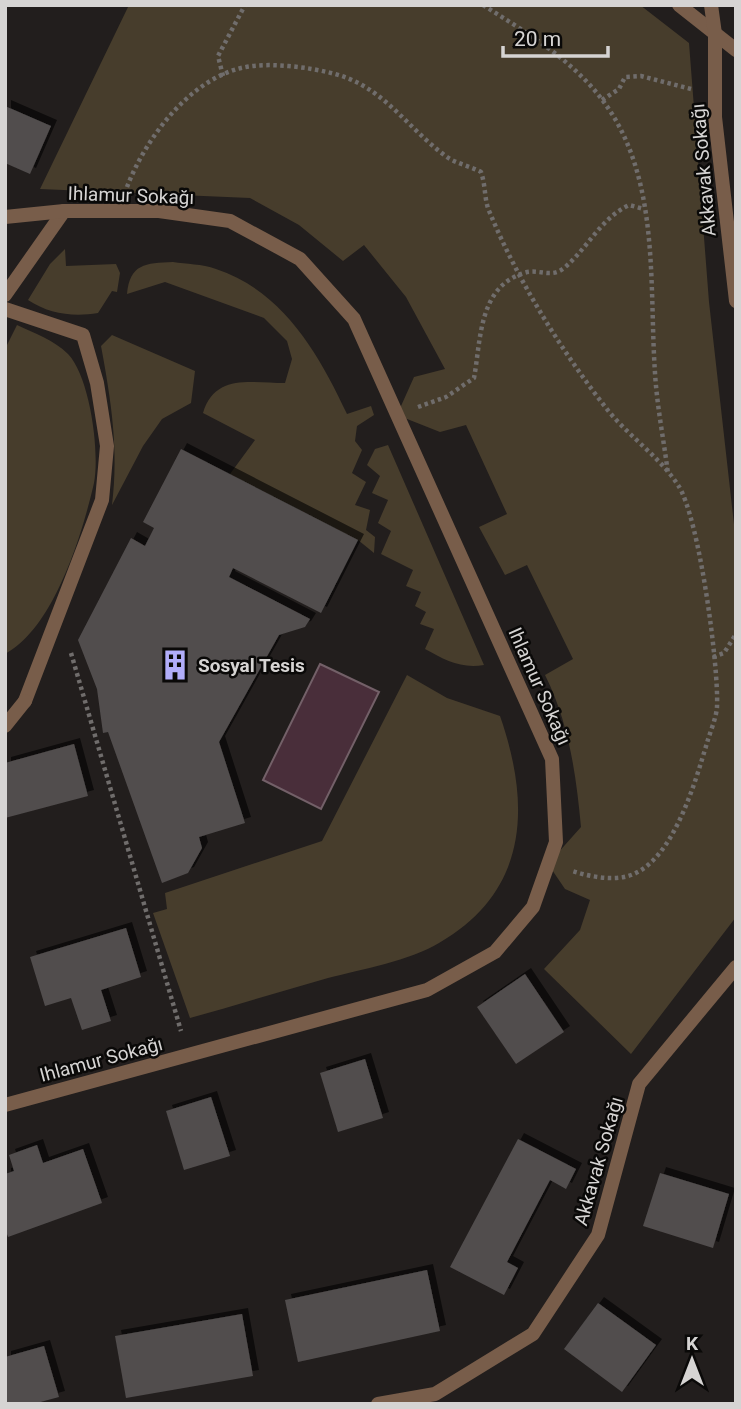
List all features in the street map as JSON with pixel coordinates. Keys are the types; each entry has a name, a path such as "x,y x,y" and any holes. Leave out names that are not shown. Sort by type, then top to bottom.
{"street":[{"path":"679,5 736,50"},
{"name":"Akkavak Sokağı","path":"712,5 715,92 736,301"},
{"path":"5,295 64,211"},
{"name":"Ihlamur Sokağı","path":"5,217 64,211 159,211 230,221 300,259 354,319 552,759 556,842 533,906 495,952 427,990 5,1105"},
{"path":"5,309 83,335 97,383 107,446 102,500 25,701 5,726"},
{"name":"Akkavak Sokağı","path":"378,1404 435,1394 533,1334 598,1235 639,1084 736,967"}],"path":[{"path":"223,76 218,56 245,5"},
{"path":"483,5 575,69 602,100 630,147 644,209 655,376 668,475"},
{"path":"121,211 135,164 174,112 206,83 237,69 279,65 326,72 359,83 388,101 425,139 450,159 481,172 487,189 488,210 520,274 605,407 678,484 690,510 701,564 713,657 717,709 695,783 681,819 665,845 645,867 626,877 588,876 548,864"},
{"path":"602,100 619,89 625,77 641,76 678,88 715,92"},
{"path":"397,415 446,397 474,378 485,310 494,297 520,274 528,272 550,275 561,271 579,255 612,213 629,205 644,209"},
{"path":"59,612 188,1055"},
{"path":"713,657 724,653 736,634"}],"shaded area":[{"path":"129,5 640,5 689,43 709,302 736,542 736,917 631,1054 544,969 580,930 590,900 565,889 548,864 581,827 566,730 545,675 573,659 527,565 505,575 479,527 507,514 466,425 440,432 397,415 414,377 445,369 406,297 364,245 343,261 299,225 250,198 40,189"},
{"path":"65,249 66,266 116,264 120,273 117,292 112,291 98,313 61,313 28,300 50,264"},
{"path":"173,262 216,269 261,292 280,309 311,348 347,414 371,406 374,415 357,426 355,441 362,450 352,473 366,482 355,505 370,510 366,530 375,537 374,553 358,540 230,474 255,440 203,413 209,400 216,391 236,383 285,383 292,359 287,341 264,318 165,282 127,294 135,271 154,263"},
{"path":"17,325 57,345 76,365 92,416 96,470 82,528 52,602 38,624 5,654 5,349"},
{"path":"112,335 195,371 191,403 162,419 143,446 112,505 115,465 113,425 101,346"},
{"path":"388,445 484,665 460,665 425,649 434,629 420,624 426,612 415,606 421,592 406,586 413,570 381,554 391,531 378,523 388,500 372,493 380,476 367,465 375,449"},
{"path":"320,664 379,692 321,809 263,780"},
{"path":"407,675 447,698 500,716 510,749 518,813 515,843 506,872 491,898 469,922 439,943 415,955 190,1018 153,913 167,909 165,893 322,841"}],"building":[{"path":"5,106 51,126 30,174 5,163"},
{"name":"Sosyal Tesis","path":"181,449 358,540 321,613 233,568 229,577 310,619 305,627 279,635 219,742 245,823 199,837 202,848 188,873 162,883 108,732 103,733 97,689 78,640 131,538 145,546 154,528 143,522"},
{"path":"74,744 88,796 5,818 5,763"},
{"path":"126,928 141,977 101,990 111,1021 82,1030 71,998 45,1006 30,957"},
{"path":"525,974 564,1032 516,1064 477,1007"},
{"path":"365,1059 383,1118 338,1132 320,1073"},
{"path":"211,1097 230,1156 184,1170 166,1111"},
{"path":"518,1139 576,1169 566,1189 550,1180 507,1262 518,1268 504,1295 450,1267"},
{"path":"37,1145 43,1163 83,1149 102,1203 8,1237 5,1228 5,1174 14,1171 9,1155"},
{"path":"660,1173 729,1194 713,1248 643,1226"},
{"path":"427,1270 440,1331 298,1362 285,1300"},
{"path":"598,1303 656,1345 622,1392 564,1349"},
{"path":"242,1314 253,1376 126,1398 115,1336"},
{"path":"44,1346 59,1397 33,1404 5,1404 5,1357"}],"place":[{"name":"Sosyal Tesis","path":"175,665"}]}
